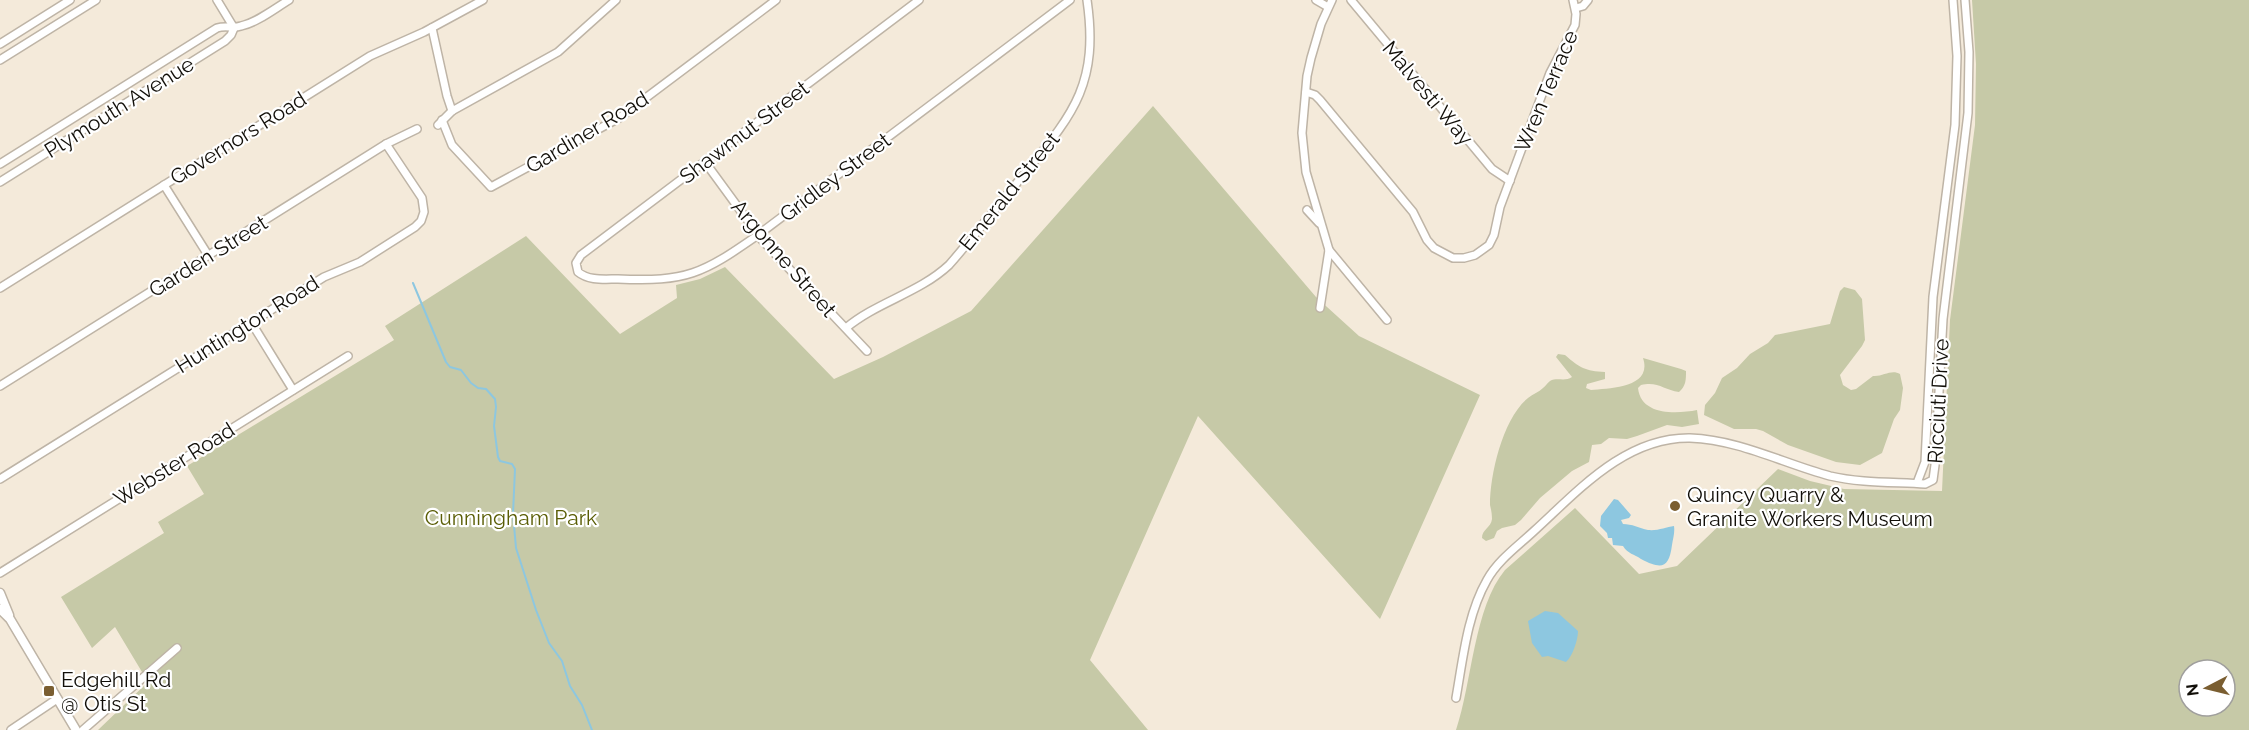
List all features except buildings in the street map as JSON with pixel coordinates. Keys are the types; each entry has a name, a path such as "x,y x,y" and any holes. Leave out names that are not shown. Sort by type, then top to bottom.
{"street":[{"path":"0,44 70,0"},
{"path":"0,60 96,0"},
{"path":"217,0 234,28"},
{"name":"Plymouth Avenue","path":"0,164 217,28 225,26 234,28 253,22 289,0"},
{"name":"Governors Road","path":"0,288 370,56 432,28 483,0"},
{"name":"Gardiner Road","path":"616,0 558,52 452,111 440,122 452,145 491,187 619,118 776,0"},
{"name":"Shawmut Street","path":"576,269 578,257 919,0"},
{"name":"Gridley Street","path":"576,269 584,276 594,279 644,280 678,278 708,268 758,235 1070,0"},
{"name":"Emerald Street","path":"846,328 932,279 949,266 1066,121 1081,90 1090,58 1091,32 1088,0"},
{"path":"1316,0 1328,7"},
{"path":"1332,0 1321,24 1311,58 1302,134 1303,158 1329,250 1387,320"},
{"name":"Malvesti Way","path":"1351,0 1492,170 1510,181"},
{"name":"Wren Terrace","path":"1306,92 1315,95 1320,100 1417,217 1430,244 1443,254 1459,258 1470,257 1489,244 1496,230 1499,212 1550,72 1573,31 1576,20 1573,0"},
{"path":"1576,9 1588,0"},
{"name":"Ricciuti Drive","path":"1953,0 1957,62 1955,125 1933,297 1926,457 1917,483 1927,484 1931,482 1935,470 1942,319 1968,118 1969,64 1965,0"},
{"name":"Plymouth Avenue","path":"0,182 225,41 234,28"},
{"path":"432,28 452,111"},
{"name":"Garden Street","path":"0,386 387,144 417,129"},
{"name":"Huntington Road","path":"0,479 324,277 365,259 415,227 421,221 424,212 422,198 387,144"},
{"name":"Argonne Street","path":"705,162 758,235 867,351"},
{"path":"164,185 208,255"},
{"path":"1307,210 1321,225"},
{"path":"1320,308 1329,250"},
{"path":"251,322 293,390"},
{"name":"Webster Road","path":"0,573 348,356"},
{"path":"1456,698 1472,616 1490,575 1504,558 1606,467 1632,452 1656,443 1677,439 1710,440 1747,447 1830,476 1917,483"},
{"path":"0,593 9,619"},
{"path":"0,609 9,619 76,730"},
{"path":"83,730 177,648"},
{"path":"11,730 57,699"}],"green space":[{"path":"1972,0 2249,0 2249,730 1456,730 1480,624 1495,586 1505,570 1575,508 1639,574 1677,566 1778,469 1810,481 1844,489 1942,491 1950,320 1975,125 1976,64"},
{"name":"Cunningham Park","path":"1153,106 1316,297 1359,336 1480,395 1380,619 1198,416 1090,660 1148,730 98,730 148,682 115,627 92,648 61,597 164,533 158,522 204,494 187,466 394,340 385,326 526,236 620,334 677,298 676,285 700,279 725,267 834,379 883,357 971,311"},
{"path":"1844,287 1855,290 1862,299 1865,340 1840,375 1843,385 1851,390 1856,389 1873,376 1893,372 1900,374 1903,388 1900,410 1894,419 1882,453 1860,465 1836,462 1788,445 1763,431 1734,429 1704,415 1705,405 1715,393 1722,378 1737,368 1750,354 1768,343 1775,335 1830,324 1840,291"},
{"path":"1558,354 1565,355 1583,368 1605,372 1605,379 1587,384 1586,388 1591,390 1618,387 1636,381 1642,375 1643,358 1686,371 1685,383 1679,392 1652,384 1641,385 1638,388 1646,404 1661,411 1697,410 1699,424 1682,427 1667,425 1627,439 1609,438 1601,444 1592,445 1589,462 1572,471 1540,498 1515,525 1502,528 1497,531 1494,538 1486,541 1482,538 1483,532 1492,519 1490,505 1492,478 1505,432 1519,407 1528,398 1550,381 1572,377 1556,357"}],"water":[{"path":"1614,499 1618,500 1631,515 1621,520 1623,524 1648,530 1674,526 1671,553 1663,565 1654,565 1629,552 1623,546 1613,545 1612,538 1608,538 1607,533 1600,526 1601,516"},
{"path":"1545,611 1558,613 1578,631 1575,647 1566,662 1548,656 1542,657 1532,643 1528,621"}],"waterway":[{"path":"413,283 446,362 450,367 461,370 471,383 478,388 486,389 495,399 494,426 498,457 500,461 512,464 515,469 513,514 516,548 549,643 562,661 570,686 582,705 592,730"}],"place":[{"name":"Quincy Quarry & Granite Workers Museum","path":"1675,506"},
{"name":"Edgehill Rd @ Otis St","path":"49,691"}]}
